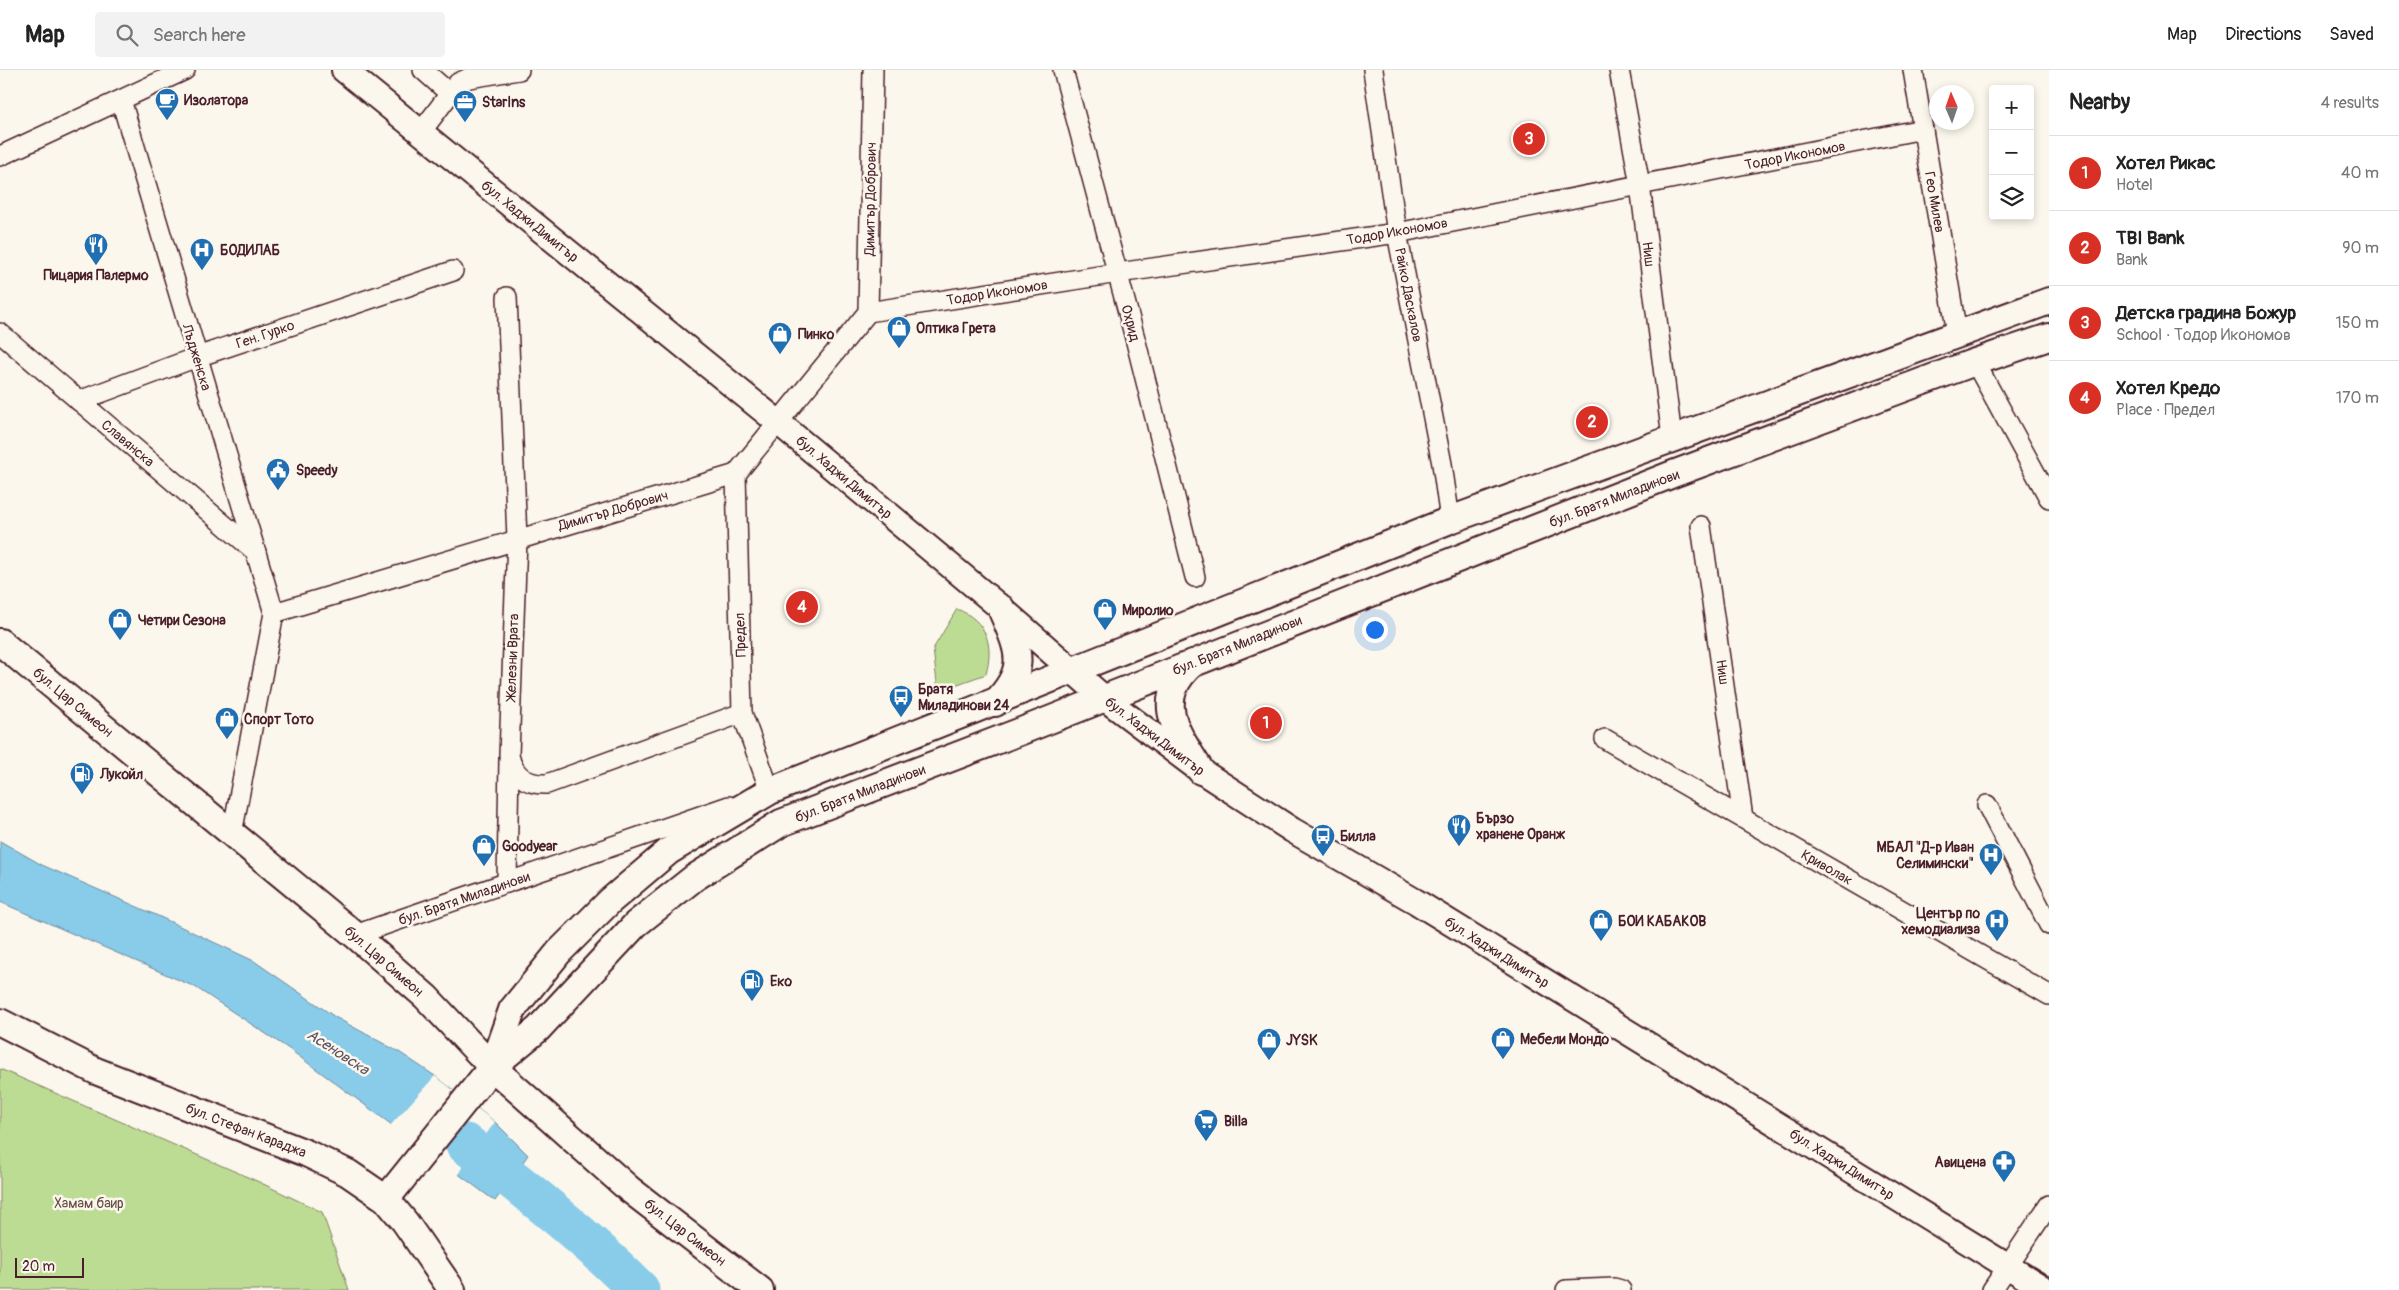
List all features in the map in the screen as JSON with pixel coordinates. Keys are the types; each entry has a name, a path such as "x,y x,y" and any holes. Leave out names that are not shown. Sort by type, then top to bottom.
{"main road":[{"name":"бул. Братя Миладинови","path":"492,1067 512,1010 560,952 610,901 669,851 770,791 1074,672 1450,520 2049,301"},
{"name":"бул. Братя Миладинови","path":"386,1199 492,1067 538,1029 636,924 694,878 781,823 1664,478 1975,362 2049,337"},
{"path":"995,703 1010,688 1014,680 1018,659 1013,637 1002,608"},
{"name":"бул. Цар Симеон","path":"0,642 356,935 426,997 492,1067 630,1189 760,1290"},
{"path":"1193,663 1172,690 1170,704 1176,728 1201,771"},
{"name":"бул. Стефан Караджа","path":"0,1022 96,1071 306,1153 348,1173 386,1199 452,1290"}],"street":[{"path":"0,156 185,70"},
{"name":"бул. Хаджи Димитър","path":"344,70 779,423 1002,608 1104,698 1201,771 1292,830 1415,901 2046,1290"},
{"path":"423,70 449,94"},
{"path":"421,132 458,83 469,78 519,70"},
{"name":"Димитър Добрович","path":"868,312 873,70"},
{"name":"Охрид","path":"1063,70 1118,273 1195,577"},
{"name":"Райко Даскалов","path":"1373,70 1396,233 1442,464 1450,520"},
{"name":"Ниш","path":"1619,70 1640,185 1672,438"},
{"name":"Гео Милев","path":"1913,70 1958,334"},
{"name":"Лъдженска","path":"121,100 274,613"},
{"name":"Тодор Икономов","path":"868,312 1118,273 1396,233 1923,129"},
{"name":"Ген. Гурко","path":"79,401 197,357 453,270"},
{"name":"Железни Врата","path":"507,297 516,539 507,883"},
{"path":"736,474 868,312"},
{"name":"Славянска","path":"0,333 256,552"},
{"path":"1975,362 2049,498"},
{"name":"Димитър Добрович","path":"274,613 736,474"},
{"name":"Предел","path":"736,474 742,712 770,791"},
{"name":"Ниш","path":"1701,526 1743,818"},
{"path":"232,834 274,613"},
{"path":"509,755 511,764 522,778 538,784 547,784 742,712"},
{"name":"Криволак","path":"1605,739 2049,995"},
{"name":"бул. Братя Миладинови","path":"356,935 770,791"},
{"path":"1987,805 2049,925"},
{"path":"1992,1290 2049,1205"},
{"path":"1566,1290 1614,1288 1622,1290"}],"green space":[{"path":"957,609 975,620 986,635 989,653 986,674 938,691 933,649"},
{"name":"Хамам баир","path":"0,1069 259,1182 322,1212 349,1290 0,1290"}],"water":[{"path":"0,841 42,865 254,961 335,1017 399,1052 435,1076 495,1122 528,1155 495,1201 289,1049 195,987 0,902"}],"pier":[{"path":"435,1076 495,1122 461,1169 458,1177 390,1126"}],"waterway":[{"name":"Асеновска","path":"466,1144 555,1214 639,1290"}],"place":[{"name":"Изолатора","path":"167,121"},
{"name":"StarIns","path":"465,123"},
{"name":"Детска градина Божур","path":"1529,139"},
{"name":"Пицария Палермо","path":"96,266"},
{"name":"БОДИЛАБ","path":"202,271"},
{"name":"Оптика Грета","path":"899,349"},
{"name":"Пинко","path":"780,355"},
{"name":"TBI Bank","path":"1592,422"},
{"name":"Speedy","path":"278,491"},
{"name":"Хотел Кредо","path":"802,607"},
{"name":"Миролио","path":"1105,631"},
{"name":"Четири Сезона","path":"120,641"},
{"name":"Братя Миладинови 24","path":"901,718"},
{"name":"Хотел Рикас","path":"1266,723"},
{"name":"Спорт Тото","path":"227,740"},
{"name":"Лукойл","path":"82,795"},
{"name":"Бързо хранене Оранж","path":"1459,847"},
{"name":"Билла","path":"1323,857"},
{"name":"Goodyear","path":"484,867"},
{"name":"МБАЛ \"Д-р Иван Селимински\"","path":"1991,876"},
{"name":"БОИ КАБАКОВ","path":"1601,942"},
{"name":"Център по хемодиализа","path":"1997,942"},
{"name":"Еко","path":"752,1002"},
{"name":"Мебели Мондо","path":"1503,1060"},
{"name":"JYSK","path":"1269,1061"},
{"name":"Billa","path":"1206,1142"},
{"name":"Авицена","path":"2004,1183"}]}
